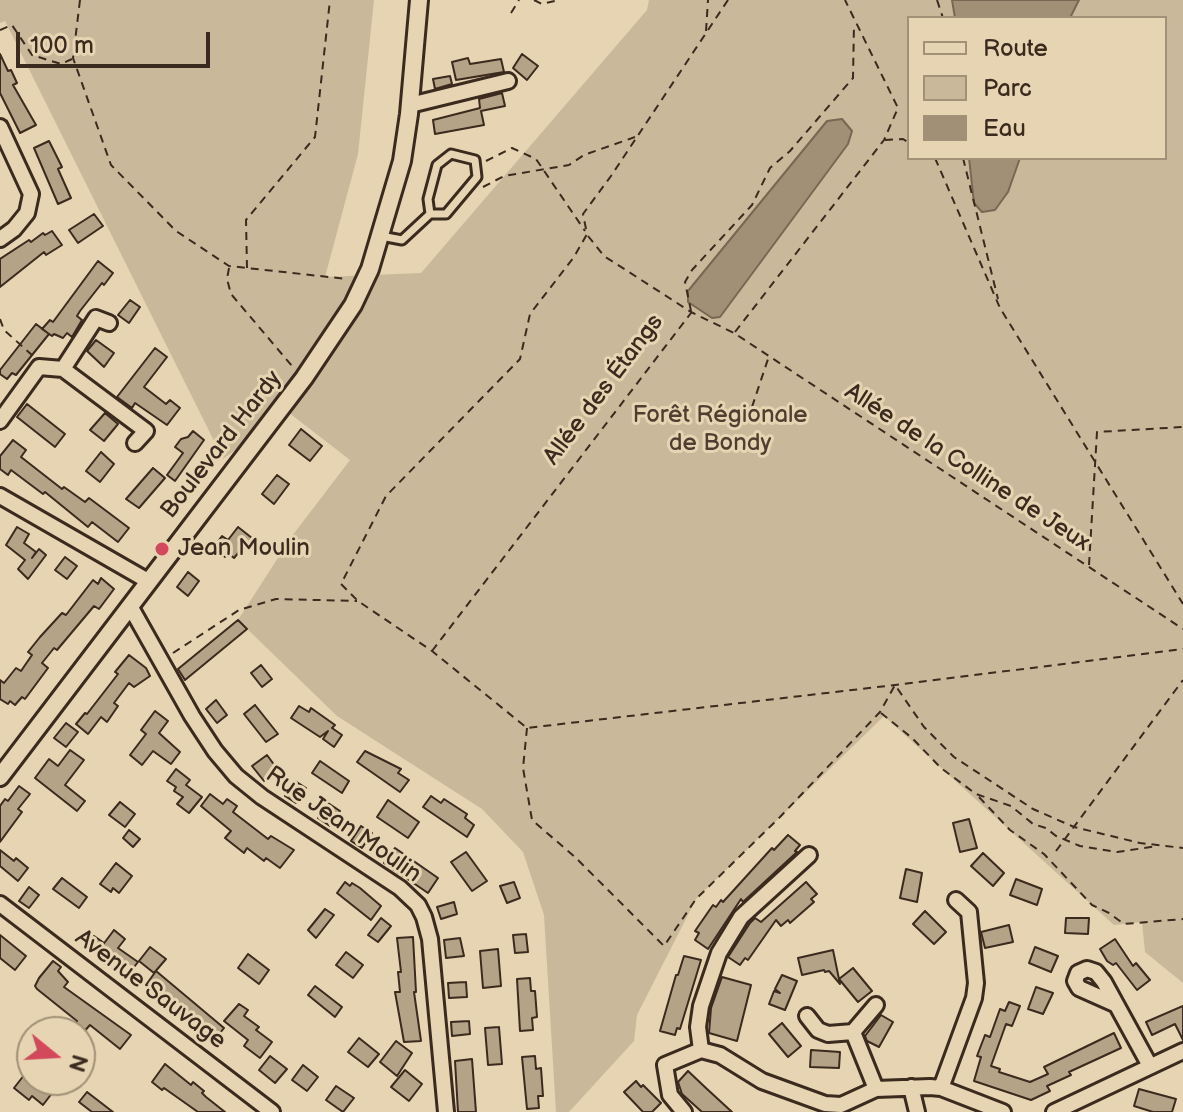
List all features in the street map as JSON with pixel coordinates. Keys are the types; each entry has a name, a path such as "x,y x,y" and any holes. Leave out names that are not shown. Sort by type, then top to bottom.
{"street":[{"name":"Boulevard Hardy","path":"0,777 344,322 370,269 402,161 419,0"},
{"path":"410,105 508,81"},
{"path":"0,127 31,194 27,213 14,229 0,239"},
{"name":"Boulevard Hardy","path":"332,337 338,317 378,235"},
{"path":"63,369 96,318 109,323"},
{"path":"0,421 39,367 63,369 146,431 135,443"},
{"path":"0,496 148,581"},
{"name":"Rue Jean Moulin","path":"130,606 192,716 236,776 262,797 400,888 418,905 430,939 446,1112"},
{"path":"701,1050 698,1027 701,1006 719,953 741,917 809,855"},
{"path":"941,1088 974,998 976,983 969,912 956,900"},
{"name":"Avenue Sauvage","path":"0,904 272,1112"},
{"path":"1115,1004 1150,1066"},
{"path":"807,1016 818,1030 828,1034 853,1032 876,1005"},
{"path":"853,1032 876,1089"},
{"path":"684,1112 670,1095 665,1065 701,1050 720,1055 762,1081 825,1104 841,1105 876,1089 941,1088 1003,1112"},
{"path":"1054,1112 1183,1051"},
{"path":"911,1087 917,1112"}],"lane":[{"path":"378,235 402,240 430,214 446,214 477,177 475,160 451,154 437,165 428,199 430,214"}],"path":[{"path":"80,0 73,58 111,165 176,231 229,266 338,277 355,283"},
{"path":"247,268 246,220 315,137 330,0"},
{"path":"511,13 519,0"},
{"path":"534,0 542,4 559,0"},
{"path":"706,32 708,0"},
{"path":"728,0 583,214 587,234 574,257 530,314 520,359 386,496 341,584 358,601 432,651 527,728 1183,649"},
{"path":"734,333 884,140 898,108 845,0"},
{"path":"691,312 685,282 692,270 752,205 770,168 790,151 853,78 854,21"},
{"path":"0,30 12,25 32,55 61,64 73,58"},
{"path":"481,188 504,176 569,165 584,155 636,136"},
{"path":"884,140 907,142"},
{"path":"476,165 512,148 536,159 604,256 691,312"},
{"path":"936,160 1000,308 1183,604"},
{"path":"963,160 1000,308"},
{"path":"229,266 227,279 231,294 304,378"},
{"name":"Allée des Étangs","path":"432,651 691,312 734,333"},
{"path":"0,319 4,330 31,352 39,367"},
{"name":"Allée de la Colline de Jeux","path":"734,333 1183,629"},
{"path":"752,407 768,357"},
{"path":"1089,567 1097,432 1183,427"},
{"path":"161,660 239,610 276,599 358,601"},
{"path":"1056,851 1183,680"},
{"path":"527,728 523,768 532,820 575,857 664,946 696,899 880,712 895,685"},
{"path":"895,685 924,727 954,757 1033,809 1074,827 1140,843 1183,848"},
{"path":"880,712 912,738 941,768 976,794 1010,830 1044,854 1092,905 1124,924 1183,919"},
{"path":"976,794 1011,806 1033,824 1080,846 1117,852 1163,846"}],"green space":[{"name":"Forêt Régionale de Bondy","path":"0,0 374,0 358,154 325,277 421,273 647,10 649,0 1183,0 1183,983 1145,952 1142,922 1114,925 884,716 696,899 637,1015 634,1041 569,1112 556,1112 544,915 523,852 482,809 337,716 238,620 292,536 350,460 288,412 223,459 5,21 0,23"}],"water":[{"path":"952,0 1079,0 1071,16 955,16"},
{"path":"842,119 852,131 848,144 720,317 712,318 688,302 688,291 827,121"},
{"path":"969,160 1019,160 1008,192 995,210 982,212 974,203"}],"building":[{"path":"0,54 8,71 11,70 17,83 13,85 36,125 20,133 0,93"},
{"path":"522,54 538,66 527,80 513,68"},
{"path":"468,58 470,64 501,59 504,72 456,80 452,62"},
{"path":"450,76 452,84 435,89 433,79"},
{"path":"502,93 505,106 481,111 484,125 435,134 433,120 480,108 479,99"},
{"path":"49,141 62,167 58,169 71,198 58,204 34,148"},
{"path":"94,214 103,226 78,243 69,230"},
{"path":"52,231 62,245 46,255 44,252 0,287 0,259 29,240 31,242 43,233"},
{"path":"98,261 113,273 80,311 77,316 82,320 72,337 67,333 63,338 52,336 42,329 50,320 53,322"},
{"path":"130,300 140,307 129,323 118,315"},
{"path":"36,324 49,334 16,375 12,373 7,379 0,374 0,370"},
{"path":"96,340 114,353 104,367 87,351"},
{"path":"155,348 167,357 144,387 166,404 170,400 180,408 167,425 135,403 132,408 117,397"},
{"path":"27,404 65,434 55,447 17,417"},
{"path":"105,413 118,424 104,441 90,430"},
{"path":"301,429 322,446 310,461 289,445"},
{"path":"193,431 204,440 175,481 167,475 183,453 175,447"},
{"path":"13,440 26,450 21,457 62,489 64,487 85,502 89,498 129,528 118,542 92,522 88,527 45,492 43,494 11,470 8,475 0,469 0,456"},
{"path":"101,452 114,464 100,482 86,471"},
{"path":"153,468 165,478 139,508 126,499"},
{"path":"277,475 289,484 274,504 262,494"},
{"path":"17,527 29,534 24,543 36,552 32,558 39,549 46,555 28,579 18,569 25,560 6,545"},
{"path":"238,527 257,542 250,551 244,546 234,558 228,553 225,557 213,548 222,536 228,540"},
{"path":"65,557 77,566 67,579 55,570"},
{"path":"188,572 199,581 188,596 177,587"},
{"path":"101,578 114,589 99,609 94,606 57,650 54,648 42,663 48,668 25,699 22,697 15,705 0,699 0,680 4,683 16,668 21,671 32,655 28,652 40,637 62,613 66,615 93,580 98,584"},
{"path":"238,620 247,629 185,680 178,669"},
{"path":"129,655 146,668 150,676 134,687 129,683 114,703 118,706 107,722 101,717 88,734 76,724 118,674 115,672"},
{"path":"261,665 272,679 262,687 251,673"},
{"path":"216,700 227,715 217,723 206,709"},
{"path":"255,705 278,734 266,742 244,714"},
{"path":"299,706 309,712 311,708 335,725 332,728 342,735 334,747 323,739 328,731 320,737 291,718"},
{"path":"155,711 168,721 159,733 180,752 171,764 153,751 142,765 130,755 146,734 141,730"},
{"path":"66,723 78,732 66,747 54,738"},
{"path":"70,750 84,760 65,785 85,801 77,811 35,778 49,759 58,766"},
{"path":"365,751 401,769 398,773 409,780 400,792 357,762"},
{"path":"267,755 278,770 264,781 252,766"},
{"path":"320,761 349,781 342,793 312,773"},
{"path":"176,769 190,780 186,785 202,797 189,813 177,804 183,797 167,781"},
{"path":"295,781 306,788 296,803 285,796"},
{"path":"19,786 30,794 18,809 22,812 0,842 0,806"},
{"path":"210,794 223,804 227,799 237,806 233,812 268,839 271,836 294,850 280,868 247,848 244,853 225,838 231,831 201,806"},
{"path":"431,796 441,803 444,799 467,814 465,818 474,825 467,837 423,807"},
{"path":"388,800 419,822 408,838 377,817"},
{"path":"120,802 135,814 125,827 109,815"},
{"path":"328,803 340,811 330,826 318,818"},
{"path":"969,819 977,848 960,852 953,823"},
{"path":"361,826 372,833 362,848 351,841"},
{"path":"129,830 140,839 133,847 123,838"},
{"path":"788,835 800,845 797,852 743,902 741,899 708,949 695,940 699,933 695,931 713,905 716,907 721,900 723,902 772,848 774,850"},
{"path":"395,848 438,878 428,893 384,863"},
{"path":"0,850 28,868 18,881 0,866"},
{"path":"466,852 487,881 472,891 451,862"},
{"path":"983,853 1004,873 993,886 971,866"},
{"path":"116,863 132,876 119,893 113,888 111,892 100,884"},
{"path":"906,869 922,873 917,902 900,898"},
{"path":"62,878 87,897 79,908 53,889"},
{"path":"1016,879 1042,889 1037,905 1010,895"},
{"path":"345,882 360,888 381,906 371,920 337,893"},
{"path":"514,882 520,898 507,903 500,886"},
{"path":"806,882 817,894 811,899 814,902 790,923 788,920 781,926 776,920 748,960 745,958 740,965 728,957 755,918 761,922"},
{"path":"29,887 39,895 29,908 19,901"},
{"path":"454,902 457,914 441,919 437,907"},
{"path":"325,909 334,915 316,938 308,930"},
{"path":"925,911 946,932 934,944 913,924"},
{"path":"381,918 391,926 378,942 368,935"},
{"path":"1066,918 1089,918 1088,934 1065,933"},
{"path":"1009,925 1013,942 985,948 981,932"},
{"path":"114,930 125,939 118,948 138,962 127,976 99,949 96,953 87,946 94,936 104,943 102,946"},
{"path":"526,934 528,952 515,953 513,935"},
{"path":"0,935 26,956 15,970 0,958"},
{"path":"413,937 414,992 421,1041 404,1042 395,992 400,992 398,972 401,972 397,938"},
{"path":"460,938 464,956 446,958 444,940"},
{"path":"1115,939 1133,966 1136,963 1150,980 1137,990 1116,963 1113,965 1107,961 1100,949"},
{"path":"150,947 166,959 154,973 139,961"},
{"path":"1035,947 1058,956 1051,972 1029,963"},
{"path":"498,949 501,986 483,988 480,951"},
{"path":"833,950 840,984 829,971 802,975 798,958"},
{"path":"346,952 363,965 353,978 336,965"},
{"path":"248,954 269,970 259,984 238,968"},
{"path":"684,956 701,960 680,1029 677,1028 675,1035 660,1031"},
{"path":"53,961 61,967 58,971 68,982 64,987 131,1035 120,1049 96,1030 96,1016 71,1016 37,989 35,986"},
{"path":"853,968 872,991 858,1002 839,979"},
{"path":"156,971 224,1028 213,1042 146,985"},
{"path":"782,975 797,981 785,1010 769,1004 774,991 780,993 775,989"},
{"path":"722,977 751,985 737,1041 709,1033 711,1008"},
{"path":"530,978 531,991 535,991 537,1017 532,1018 533,1030 520,1031 517,979"},
{"path":"466,982 467,997 449,998 448,983"},
{"path":"315,986 342,1007 335,1017 308,995"},
{"path":"1036,987 1053,993 1043,1014 1028,1009"},
{"path":"1009,1002 1020,1006 1012,1026 1006,1024 991,1066 1000,1069 999,1072 1030,1082 1048,1074 1044,1067 1114,1033 1121,1048 1069,1072 1071,1075 1047,1086 1050,1091 1031,1100 974,1081 981,1057 977,1056 985,1035 990,1037 1000,1009 1005,1011"},
{"path":"239,1004 248,1010 244,1016 259,1027 256,1030 272,1042 260,1058 244,1046 248,1040 224,1021"},
{"path":"1183,1006 1183,1040 1175,1024 1152,1035 1146,1022"},
{"path":"881,1015 893,1022 879,1047 867,1041 865,1036"},
{"path":"469,1021 470,1034 452,1036 451,1022"},
{"path":"782,1023 801,1046 788,1057 769,1034"},
{"path":"499,1027 502,1064 488,1065 485,1028"},
{"path":"359,1038 379,1054 368,1067 348,1052"},
{"path":"396,1041 412,1053 397,1076 380,1062"},
{"path":"811,1050 840,1052 839,1068 810,1067"},
{"path":"270,1056 287,1069 275,1083 259,1070"},
{"path":"535,1056 536,1069 541,1068 543,1096 538,1096 539,1108 527,1109 522,1057"},
{"path":"472,1059 476,1112 458,1112 455,1061"},
{"path":"165,1064 191,1085 193,1082 225,1112 198,1112 152,1082"},
{"path":"303,1065 318,1077 307,1091 292,1080"},
{"path":"405,1070 422,1084 409,1101 391,1087"},
{"path":"688,1071 732,1112 702,1112 682,1094 678,1082"},
{"path":"636,1081 661,1103 652,1112 643,1112 624,1092"},
{"path":"336,1086 354,1098 343,1112 326,1100"},
{"path":"1139,1089 1176,1099 1172,1112 1153,1112 1134,1106"},
{"path":"32,1096 50,1096 43,1105"},
{"path":"84,1096 92,1096 113,1112 92,1112 79,1102"}],"place":[{"name":"Jean Moulin","path":"162,549"}]}
